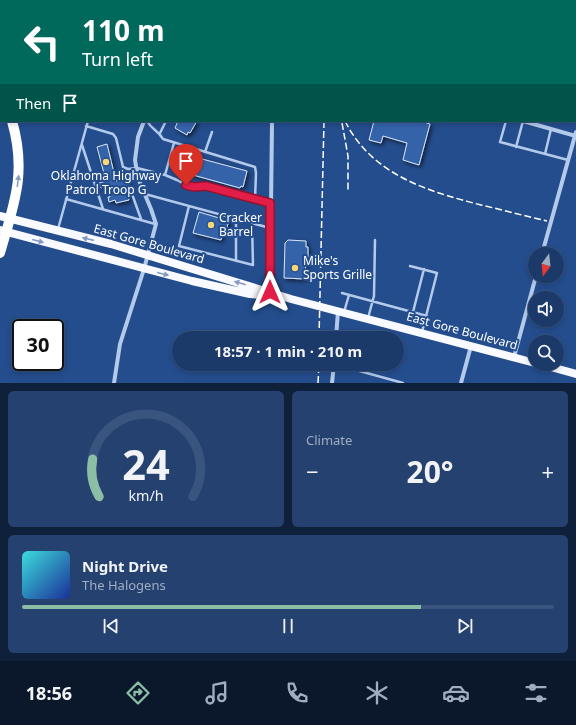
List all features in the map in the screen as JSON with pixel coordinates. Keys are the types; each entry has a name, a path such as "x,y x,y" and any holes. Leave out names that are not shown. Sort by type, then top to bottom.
{"highway":[{"path":"0,253 5,217 17,193 19,172 18,148 12,122"}],"main road":[{"name":"East Gore Boulevard","path":"5,217 57,232 111,244 270,294 368,318 528,361"},
{"name":"East Gore Boulevard","path":"3,231 144,269 250,294 270,294"},
{"path":"54,245 57,232"},
{"path":"564,371 576,374"}],"street":[{"path":"114,383 120,344 148,256 156,224 138,178 135,160 138,137 145,122"},
{"path":"270,294 272,122"},
{"path":"527,122 576,135 544,247"},
{"path":"514,357 534,283"},
{"path":"337,331 341,312"},
{"path":"462,383 471,346"},
{"path":"332,383 333,371"}],"lane":[{"path":"57,232 88,122"},
{"path":"146,122 151,128 160,133 163,140 255,167 255,199"},
{"path":"160,133 166,122"},
{"path":"506,122 500,142 568,160"},
{"path":"516,147 523,122"},
{"path":"86,126 113,134 116,138 123,166 128,169 136,168 165,175 186,185 194,187 206,186 270,203"},
{"path":"545,154 552,129"},
{"path":"205,152 212,132"},
{"path":"165,175 174,143"},
{"path":"81,144 103,209"},
{"path":"132,194 141,220"},
{"path":"145,194 270,228"},
{"path":"66,199 156,224"},
{"path":"189,206 179,246 253,265 252,223"},
{"path":"236,218 236,261"},
{"path":"368,318 372,301 375,240"},
{"path":"410,266 437,273 422,333"},
{"path":"413,312 424,269"},
{"path":"342,294 427,316"},
{"path":"341,312 349,295"},
{"path":"359,371 403,383"}],"building":[{"path":"178,122 196,122 190,133 188,132 187,135 175,128"},
{"path":"374,122 424,122 430,124 419,165 403,160 407,143 383,136 381,143 369,140"},
{"name":"Oklahoma Highway Patrol Troop G","path":"107,144 116,181 127,178 130,188 126,189 129,200 116,203 115,200 109,202 108,197 110,197 107,186 101,188 99,183 106,181 97,147"},
{"path":"187,155 247,171 243,187 241,186 240,188 182,172 184,165 181,164 183,158 186,159"},
{"name":"Cracker Barrel","path":"199,212 229,221 226,230 224,229 221,240 193,233"},
{"name":"Mike's Sports Grille","path":"288,240 306,241 306,247 308,247 308,258 306,258 305,279 284,278 285,243"}],"railway":[{"path":"319,331 324,122"},
{"path":"346,122 356,140 370,155 386,168 421,187 461,200 547,221"},
{"path":"342,123 348,156 348,191"},
{"path":"318,383 319,371"}],"place":[{"name":"Oklahoma Highway Patrol Troop G","path":"106,162"},
{"name":"Cracker Barrel","path":"211,225"},
{"name":"Mike's Sports Grille","path":"295,268"}],"route":[{"path":"186,185 194,187 206,186 270,203 270,292"}]}
